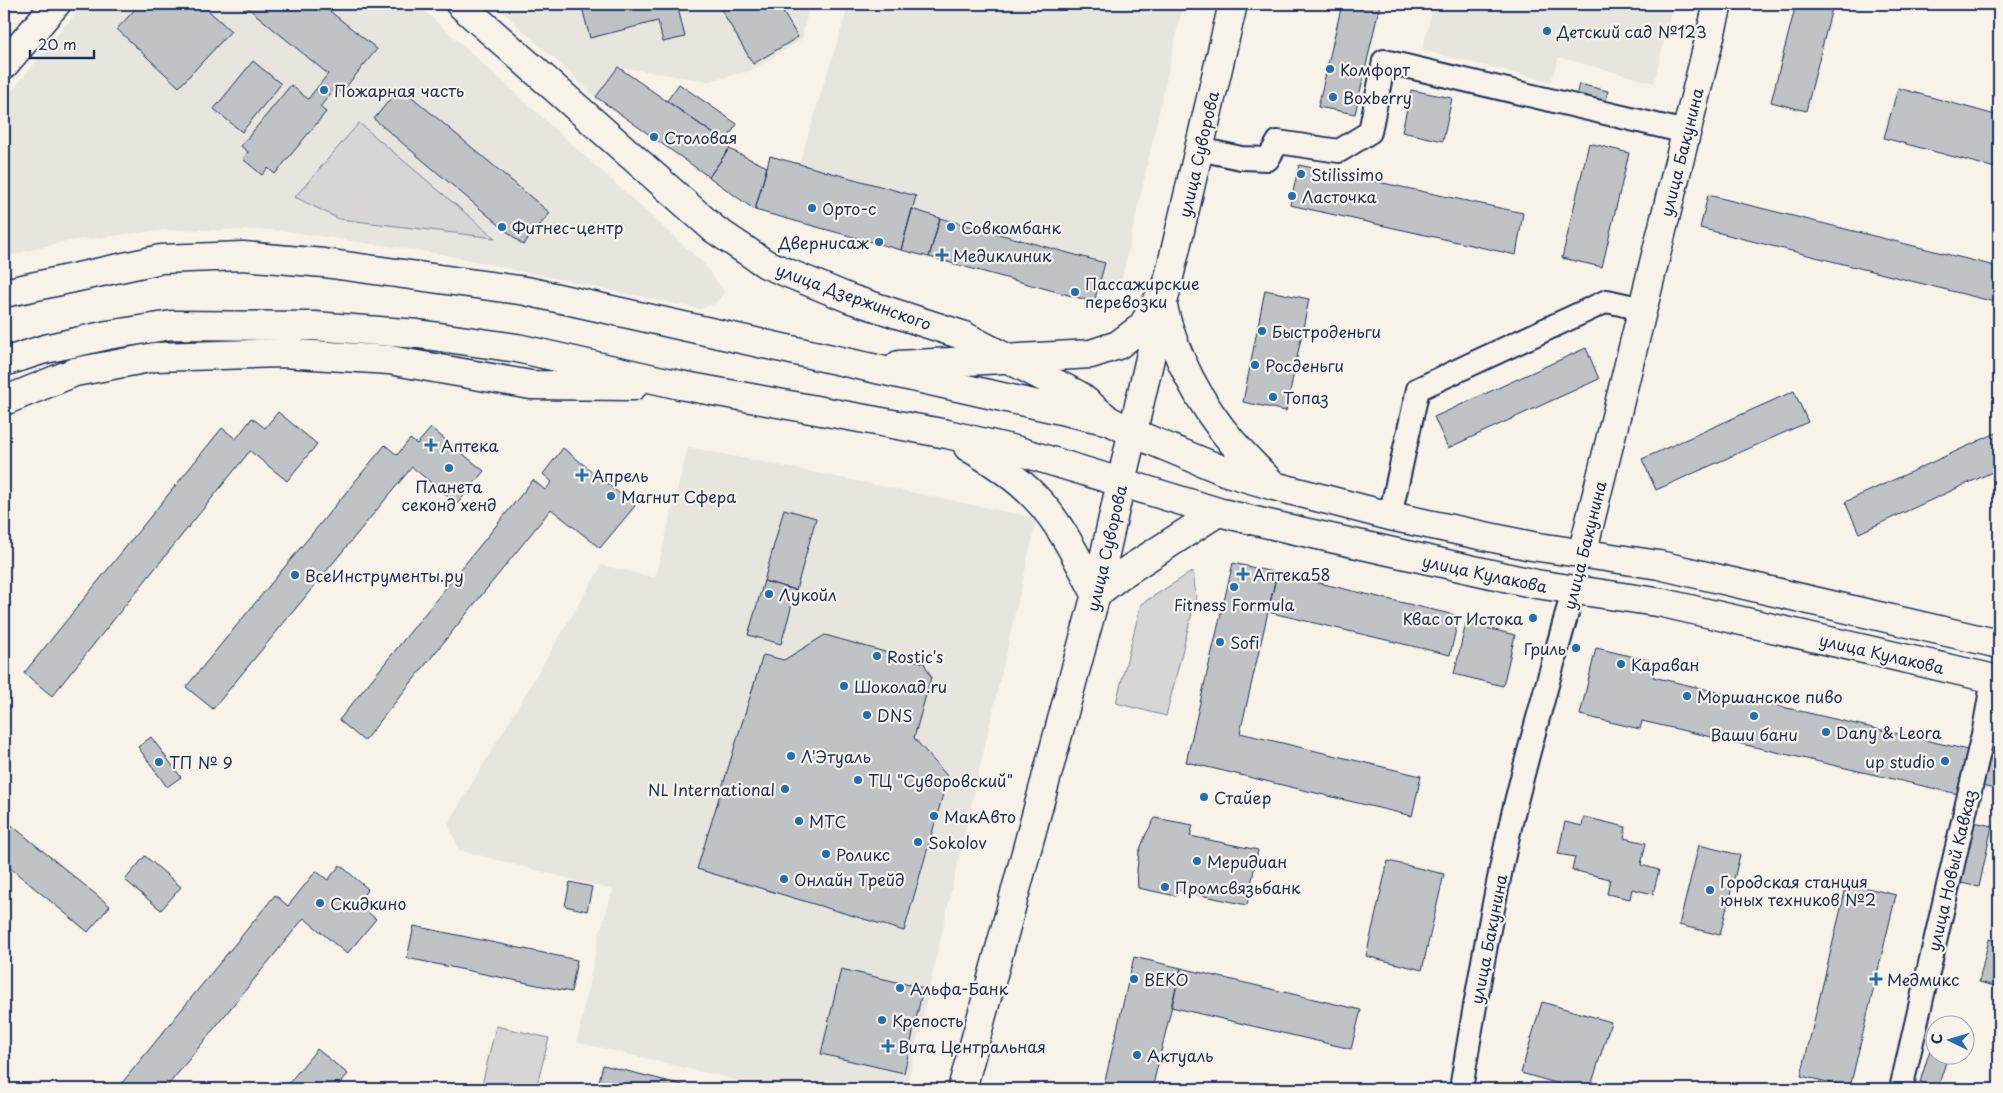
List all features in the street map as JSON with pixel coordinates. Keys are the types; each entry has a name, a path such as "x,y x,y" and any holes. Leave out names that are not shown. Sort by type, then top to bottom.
{"main road":[{"path":"4,65 56,4"},
{"name":"улица Дзержинского","path":"460,4 714,229 766,264 851,299 962,335 1078,395 1121,427"},
{"name":"улица Суворова","path":"962,1089 987,993 1037,818 1096,594 1121,482 1121,427 1165,296 1233,4"},
{"name":"улица Бакунина","path":"1573,591 1718,4"},
{"path":"4,293 161,259 243,256 324,263 526,291 1121,427 1227,472 1390,516 1532,546 1659,565 1999,644 1996,680"},
{"path":"865,367 1090,354 1118,345 1142,327 1165,296"},
{"path":"1165,296 1168,330 1184,367 1209,410 1233,443 1274,486"},
{"path":"4,362 54,347 108,335 172,325 314,326 418,334 517,348 680,385"},
{"path":"4,401 75,372 156,357 283,353 388,360 541,386 680,385"},
{"name":"улица Кулакова","path":"680,385 947,434 1015,450 1218,512 1526,582 1573,591 1663,603 1996,680"},
{"path":"947,434 995,462 1036,497 1061,531 1096,594 1118,576 1218,512"}],"street":[{"path":"1199,149 1241,158 1268,159 1278,142 1339,150 1370,132 1384,61 1686,132"},
{"path":"1390,516 1418,389 1607,301 1643,309"},
{"name":"улица Бакунина","path":"1461,1089 1476,994 1513,815 1573,591"},
{"name":"улица Новый Кавказ","path":"1901,1089 1996,680"}],"shaded area":[{"path":"4,4 17,4 4,19"},
{"path":"83,4 417,4 703,263 724,292 716,303 700,309 441,254 278,230 164,230 66,241 4,257 4,101"},
{"path":"494,4 809,4 802,39 750,71 709,81 618,67 596,97"},
{"path":"849,4 1183,4 1120,287 1100,280 1103,262 912,209 799,164"},
{"name":"Детский сад №123","path":"1434,4 1673,4 1654,83 1559,57 1551,82 1422,50"},
{"path":"359,123 495,238 339,219 295,197"},
{"path":"688,447 1037,518 906,1089 774,1089 577,1042 599,935 613,890 459,850 448,824 602,565 655,578"},
{"path":"1193,571 1196,597 1166,716 1116,703 1141,604"},
{"path":"496,1026 549,1038 536,1089 481,1089"}],"building":[{"path":"140,4 201,4 231,31 179,87 117,29"},
{"name":"Пожарная часть","path":"243,4 321,4 377,49 341,93 335,88 320,107 326,112 275,174 268,168 262,175 243,159 248,152 241,146 291,85 308,99 328,74"},
{"path":"581,4 677,4 685,37 663,42 658,21 590,38"},
{"path":"718,4 778,4 798,37 753,64"},
{"path":"1342,4 1380,4 1355,114 1318,107"},
{"path":"1796,4 1833,4 1806,111 1771,102"},
{"path":"253,61 281,84 242,132 214,109"},
{"path":"618,67 731,146 709,177 596,97"},
{"path":"679,84 737,124 725,142 667,101"},
{"path":"1579,84 1608,91 1604,107 1575,100"},
{"path":"400,87 550,213 523,245 374,119"},
{"path":"1898,88 1999,116 1999,169 1884,138"},
{"path":"1411,90 1452,98 1443,141 1402,132"},
{"path":"1589,143 1629,153 1602,267 1562,258"},
{"path":"729,149 767,167 755,210 709,177"},
{"path":"770,156 916,196 901,250 755,210"},
{"path":"1299,165 1523,213 1516,255 1290,205"},
{"path":"1708,195 1999,267 1999,303 1700,228"},
{"path":"912,209 940,218 929,257 901,250"},
{"path":"940,218 1105,263 1094,302 929,257"},
{"path":"1265,290 1309,299 1286,411 1243,402"},
{"path":"1586,348 1599,379 1448,448 1434,417"},
{"path":"1794,391 1808,422 1656,490 1642,459"},
{"path":"278,412 317,444 287,481 250,451 52,696 24,673 222,428 236,439 252,418 265,428"},
{"path":"431,428 484,471 457,504 412,467 213,709 186,687 385,445 397,455 410,439 417,444"},
{"path":"1996,433 1999,441 1999,469 1859,533 1845,502"},
{"path":"563,448 635,506 600,548 551,509 364,741 339,720 533,480 545,490 552,482 543,474"},
{"path":"784,509 816,518 796,590 764,581"},
{"path":"1233,563 1277,573 1240,733 1421,776 1412,816 1186,762"},
{"path":"1277,573 1459,616 1450,655 1268,612"},
{"path":"764,581 796,590 781,644 748,635"},
{"path":"1466,623 1515,635 1503,686 1454,674"},
{"path":"825,635 924,663 931,677 914,738 948,777 904,931 697,869 763,655 784,660"},
{"path":"1596,648 1656,662 1653,677 1968,750 1958,794 1642,721 1640,729 1580,715"},
{"name":"ТП № 9","path":"151,737 181,777 167,787 138,747"},
{"path":"1992,741 1999,743 1999,790 1982,786"},
{"path":"1584,817 1626,827 1624,838 1646,843 1641,865 1659,870 1653,894 1632,889 1630,899 1607,894 1610,879 1572,870 1575,857 1558,854 1565,822 1582,826"},
{"name":"Меридиан","path":"1155,818 1193,825 1190,836 1258,850 1247,905 1177,890 1176,896 1138,888 1139,852"},
{"path":"4,819 110,906 88,932 4,863"},
{"path":"1969,821 1992,826 1979,887 1957,882"},
{"name":"Городская станция юных техников №2","path":"1699,845 1740,855 1720,935 1679,925"},
{"path":"145,856 181,887 161,910 125,880"},
{"path":"1388,861 1444,874 1422,970 1366,956"},
{"path":"340,865 368,889 357,903 376,919 347,954 304,918 165,1089 117,1089 275,895 288,906 316,871 328,880"},
{"path":"570,882 592,887 587,911 565,906"},
{"path":"1847,883 1896,895 1850,1087 1801,1076"},
{"path":"414,926 577,960 571,992 407,958"},
{"path":"1989,939 1999,942 1999,987 1979,982"},
{"path":"1134,957 1181,968 1152,1089 1103,1089"},
{"path":"1181,968 1361,1010 1351,1049 1171,1007"},
{"path":"841,969 923,988 904,1073 821,1054"},
{"path":"1542,1002 1611,1022 1590,1089 1577,1089 1521,1073"},
{"path":"317,1049 348,1074 335,1089 284,1089"},
{"path":"1926,1063 1926,1066 1945,1066 1938,1087 1920,1082"},
{"path":"603,1065 699,1089 597,1089"}],"place":[{"name":"Детский сад №123","path":"1547,31"},
{"name":"Комфорт","path":"1330,69"},
{"name":"Пожарная часть","path":"324,90"},
{"name":"Boxberry","path":"1333,97"},
{"name":"Столовая","path":"654,137"},
{"name":"Stilissimo","path":"1301,174"},
{"name":"Ласточка","path":"1292,196"},
{"name":"Орто-с","path":"812,208"},
{"name":"Фитнес-центр","path":"502,227"},
{"name":"Совкомбанк","path":"951,227"},
{"name":"Двернисаж","path":"879,242"},
{"name":"Медиклиник","path":"942,255"},
{"name":"Пассажирские перевозки","path":"1075,292"},
{"name":"Быстроденьги","path":"1262,331"},
{"name":"Росденьги","path":"1255,365"},
{"name":"Топаз","path":"1273,397"},
{"name":"Аптека","path":"431,445"},
{"name":"Планета секонд хенд","path":"449,468"},
{"name":"Апрель","path":"582,475"},
{"name":"Магнит Сфера","path":"611,496"},
{"name":"Аптека58","path":"1243,574"},
{"name":"ВсеИнструменты.ру","path":"295,575"},
{"name":"Fitness Formula","path":"1234,587"},
{"name":"Лукойл","path":"769,594"},
{"name":"Квас от Истока","path":"1533,618"},
{"name":"Sofi","path":"1220,642"},
{"name":"Гриль","path":"1576,648"},
{"name":"Rostic's","path":"877,656"},
{"name":"Караван","path":"1621,664"},
{"name":"Шоколад.ru","path":"844,686"},
{"name":"Моршанское пиво","path":"1687,696"},
{"name":"DNS","path":"867,715"},
{"name":"Ваши бани","path":"1754,716"},
{"name":"Dany & Leora","path":"1826,732"},
{"name":"Л'Этуаль","path":"791,756"},
{"name":"up studio","path":"1945,761"},
{"name":"ТП № 9","path":"159,762"},
{"name":"ТЦ \"Суворовский\"","path":"858,780"},
{"name":"NL International","path":"785,789"},
{"name":"Стайер","path":"1204,797"},
{"name":"МакАвто","path":"934,816"},
{"name":"МТС","path":"799,821"},
{"name":"Sokolov","path":"918,842"},
{"name":"Роликс","path":"826,854"},
{"name":"Меридиан","path":"1197,861"},
{"name":"Онлайн Трейд","path":"784,879"},
{"name":"Промсвязьбанк","path":"1165,887"},
{"name":"Городская станция юных техников №2","path":"1710,890"},
{"name":"Скидкино","path":"320,903"},
{"name":"ВЕКО","path":"1134,979"},
{"name":"Медмикс","path":"1876,979"},
{"name":"Альфа-Банк","path":"900,988"},
{"name":"Крепость","path":"882,1020"},
{"name":"Вита Центральная","path":"888,1046"},
{"name":"Актуаль","path":"1137,1055"}]}
